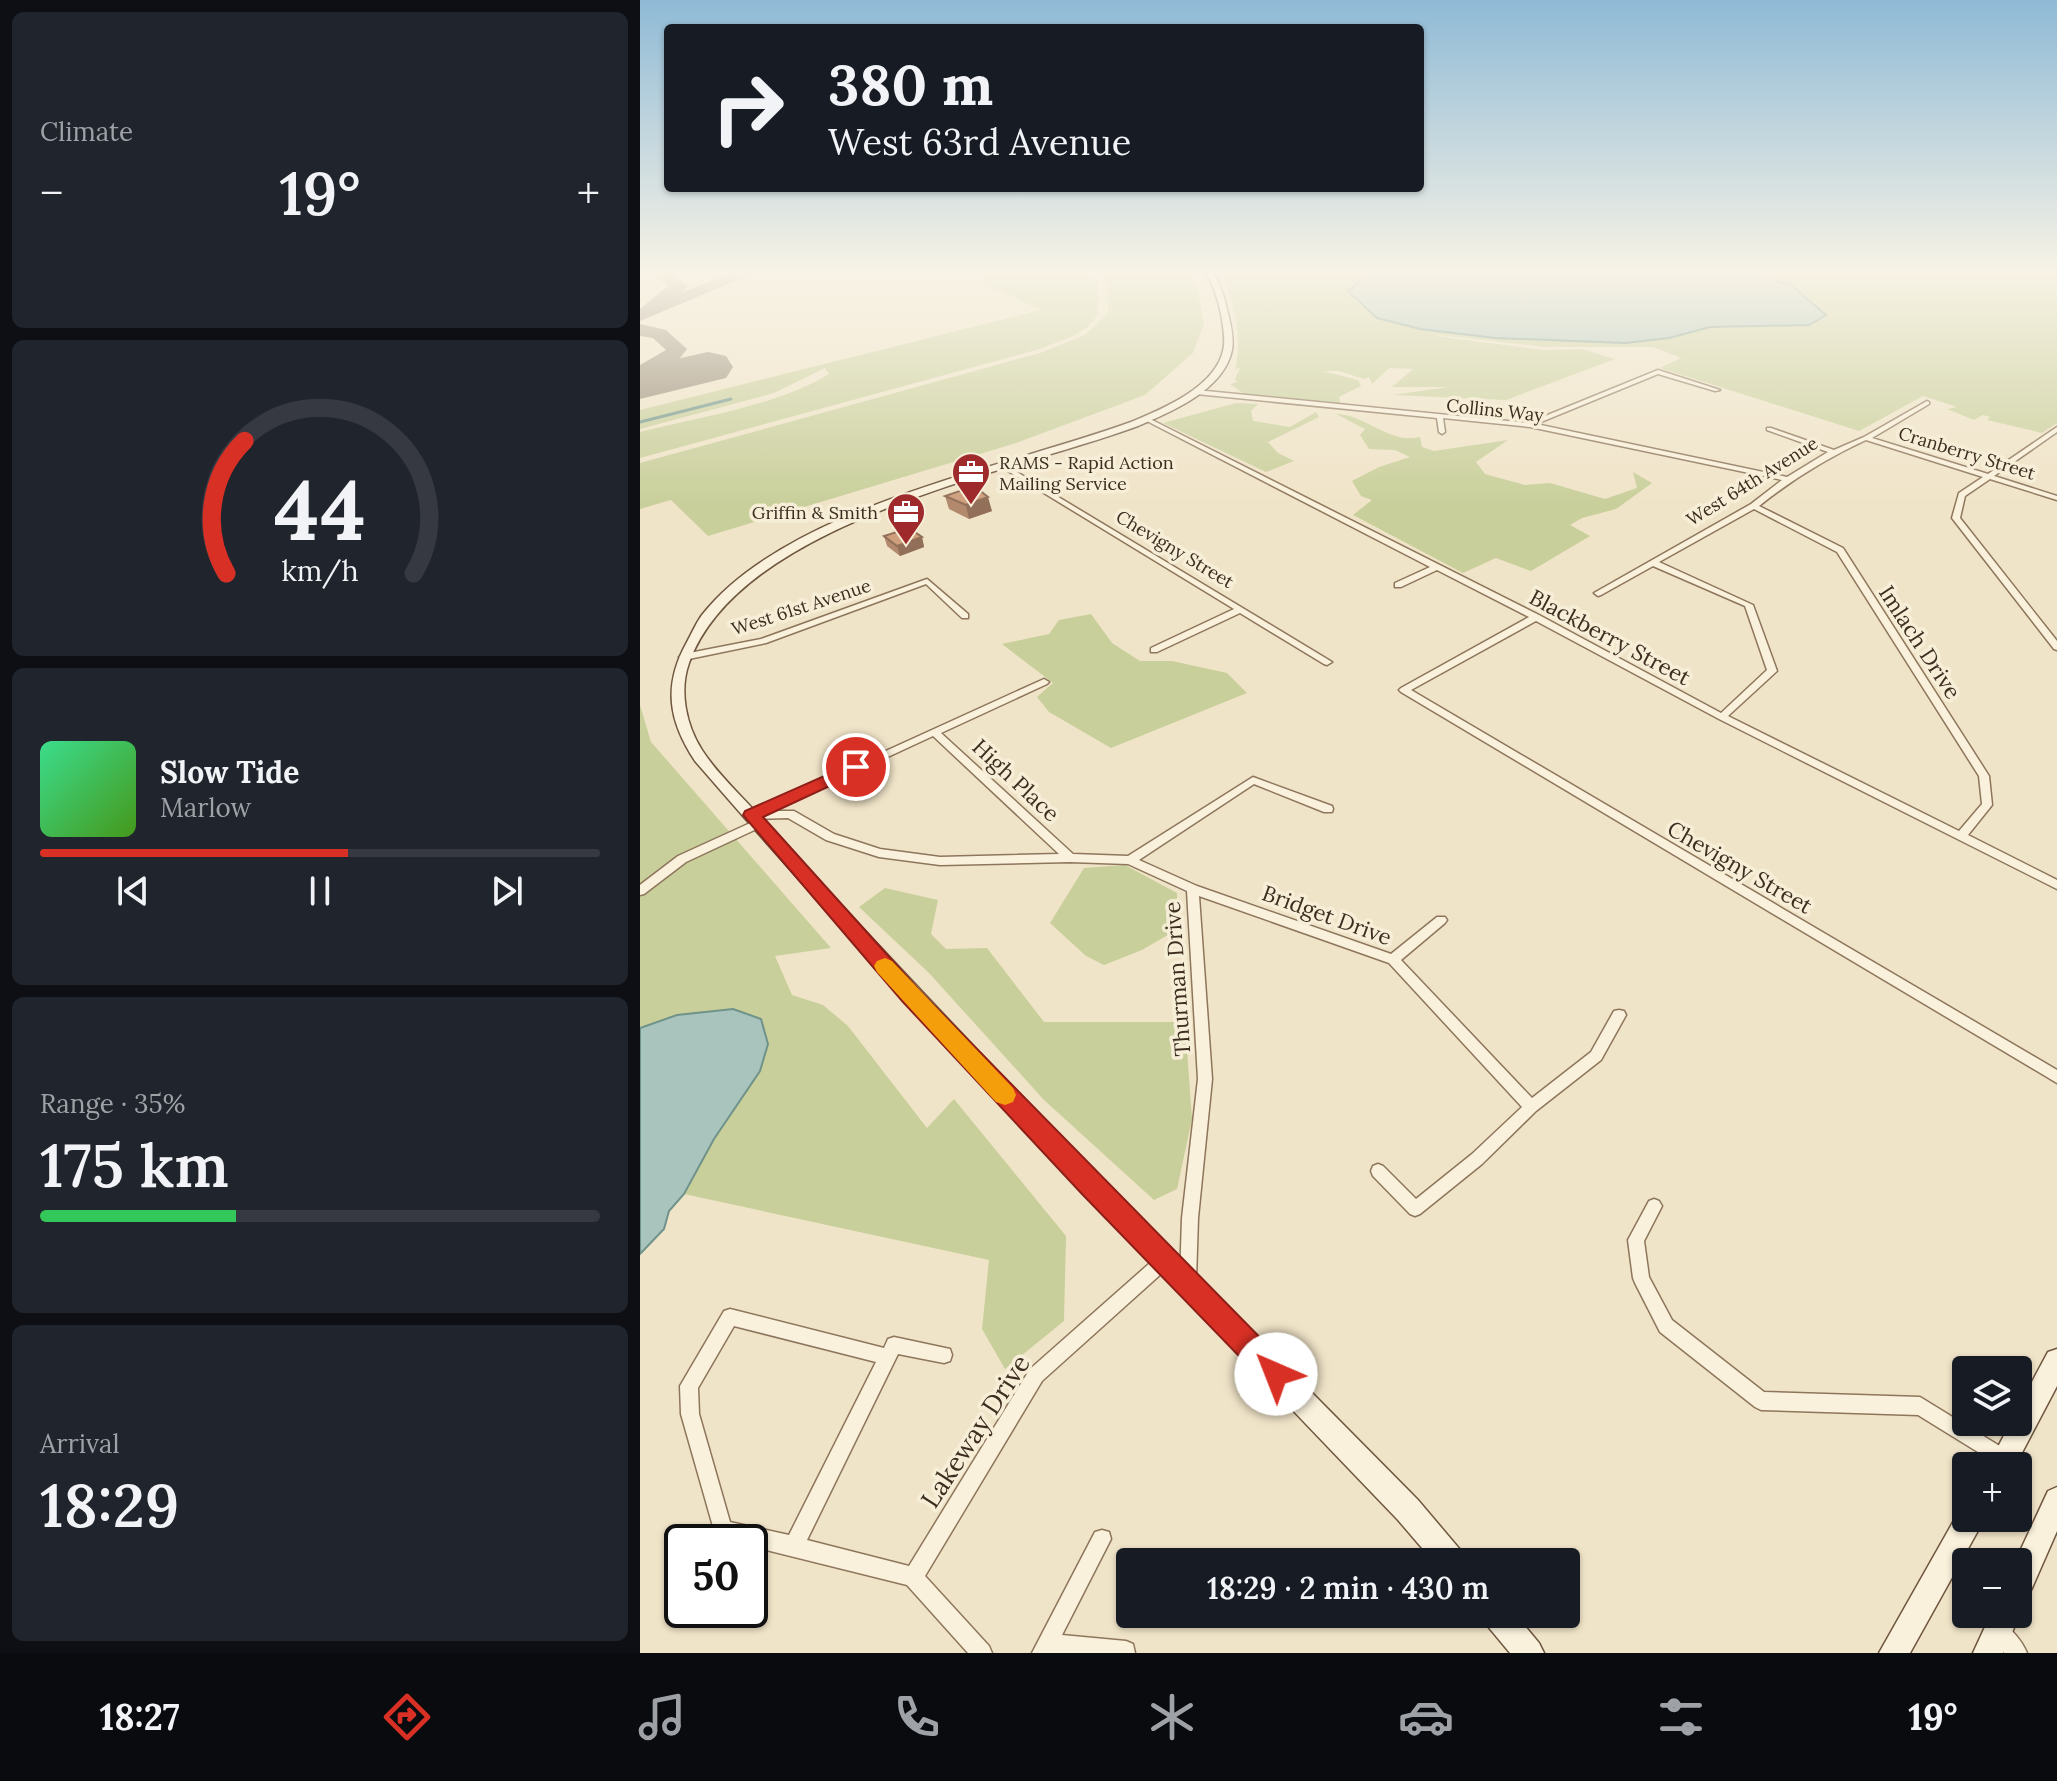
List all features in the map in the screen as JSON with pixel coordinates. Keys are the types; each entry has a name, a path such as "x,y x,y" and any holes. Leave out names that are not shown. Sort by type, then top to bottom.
{"main road":[{"path":"1228,350 1222,364 1196,392 1146,419 863,515 792,548 744,581 700,628 684,657 678,694 684,730 700,758 911,996 1408,1510 1440,1548"},
{"path":"2008,1452 2057,1361"},
{"path":"2032,1556 2057,1500"},
{"path":"1894,1653 1963,1532"},
{"path":"1508,1628 1529,1653"}],"street":[{"path":"1530,425 1658,372 1717,390"},
{"name":"Collins Way","path":"1196,392 1530,425 1788,479"},
{"name":"West 64th Avenue","path":"1598,593 1754,506 1788,479 1834,452 1866,438 1927,403"},
{"path":"1440,418 1442,432"},
{"name":"Blackberry Street","path":"1146,419 1536,617 1722,717 2057,885"},
{"path":"1769,429 1834,452"},
{"path":"2057,429 1962,495 1956,518 2057,647"},
{"name":"Cranberry Street","path":"1866,438 2057,498"},
{"name":"Chevigny Street","path":"1005,467 1327,662"},
{"name":"Imlach Drive","path":"1754,506 1840,550 1984,776 1987,805 1961,836"},
{"path":"1653,563 1749,605 1772,671 1722,717"},
{"path":"1398,585 1437,567"},
{"name":"West 61st Avenue","path":"684,657 763,641 927,581 965,616"},
{"path":"1154,650 1240,610"},
{"name":"Chevigny Street","path":"1536,617 1404,690 2057,1077"},
{"path":"640,891 682,859 755,819 1044,682"},
{"name":"High Place","path":"934,732 1070,858"},
{"path":"1130,860 1253,780 1328,809"},
{"name":"Thurman Drive","path":"755,819 790,814 830,837 879,853 940,861 1130,860 1193,889 1205,1079 1190,1218 1187,1282"},
{"name":"Bridget Drive","path":"1193,889 1393,960 1531,1107"},
{"path":"1393,960 1441,920"},
{"path":"1378,1171 1415,1209 1477,1159 1531,1107 1596,1056 1619,1015"},
{"path":"1654,1206 1636,1240 1641,1278 1666,1326 1761,1401 1920,1406 1988,1452"},
{"name":"Lakeway Drive","path":"913,1577 1036,1375 1165,1260"},
{"path":"888,1357 730,1317 689,1386 690,1414 723,1530 913,1577 982,1653"},
{"path":"794,1546 894,1345 944,1355"},
{"path":"1102,1539 1044,1648 1126,1651"}],"green space":[{"path":"880,350 1036,350 640,458 640,432 762,402 829,374 825,368 774,393 640,429 640,410"},
{"path":"1047,350 1194,350 1145,395 1013,444 708,536 671,500 640,509 640,463"},
{"path":"1238,350 1586,350 1615,359 1506,400 1393,395 1448,387 1392,387 1413,369 1389,368 1372,384 1369,377 1364,379 1339,371 1323,371 1358,380 1361,386 1339,397 1341,406 1247,396 1230,384 1237,382 1235,379 1240,368 1235,369"},
{"path":"1661,350 2057,350 2057,423 2042,433 1987,420 1990,417 1983,415 1974,420 1947,409 1957,407 1923,396 1859,431 1660,368 1681,358"},
{"path":"1236,403 1258,404 1251,411 1253,421 1290,427 1316,412 1319,417 1268,442 1278,453 1294,461 1266,472 1163,423"},
{"path":"1336,414 1347,415 1398,437 1420,437 1422,447 1434,451 1508,440 1476,462 1485,474 1525,485 1550,483 1605,499 1637,488 1633,472 1652,483 1616,509 1582,518 1570,525 1590,536 1531,571 1496,558 1463,573 1353,515 1372,500 1361,496 1352,481 1379,467 1410,457 1395,450 1369,449 1360,435 1365,429"},
{"path":"1091,614 1112,643 1140,661 1172,661 1227,673 1247,693 1111,748 1049,712 1037,697 1053,683 1002,644 1049,634 1059,620"},
{"path":"640,705 651,742 831,948 775,956 792,995 823,1005 848,1026 927,1128 954,1099 1066,1236 1064,1321 1005,1369 982,1329 989,1260 684,1194 714,1140 677,1015 640,1028"},
{"path":"1125,865 1177,893 1178,929 1142,950 1104,965 1086,956 1050,923 1084,868"},
{"path":"885,888 938,900 931,934 946,949 987,948 1044,1022 1185,1022 1192,1119 1177,1189 1154,1200 1044,1100 929,973 859,907"}],"water":[{"path":"733,1009 761,1019 768,1044 760,1071 714,1139 684,1194 669,1211 664,1229 640,1254 640,1028 677,1015"}],"building":[{"path":"974,486 988,497 966,505 945,496"},
{"path":"909,528 922,537 897,546 884,536"}],"waterway":[{"path":"640,422 731,399"}],"taxiway":[{"path":"640,373 669,359 676,350"}],"runway":[{"path":"640,383 708,367"}],"slow traffic":[{"path":"885,966 1005,1095"}],"place":[{"name":"RAMS - Rapid Action Mailing Service","path":"971,506"},
{"name":"Griffin & Smith","path":"906,546"}],"route":[{"path":"856,767 752,815 911,996 1091,1186 1276,1374"}]}
